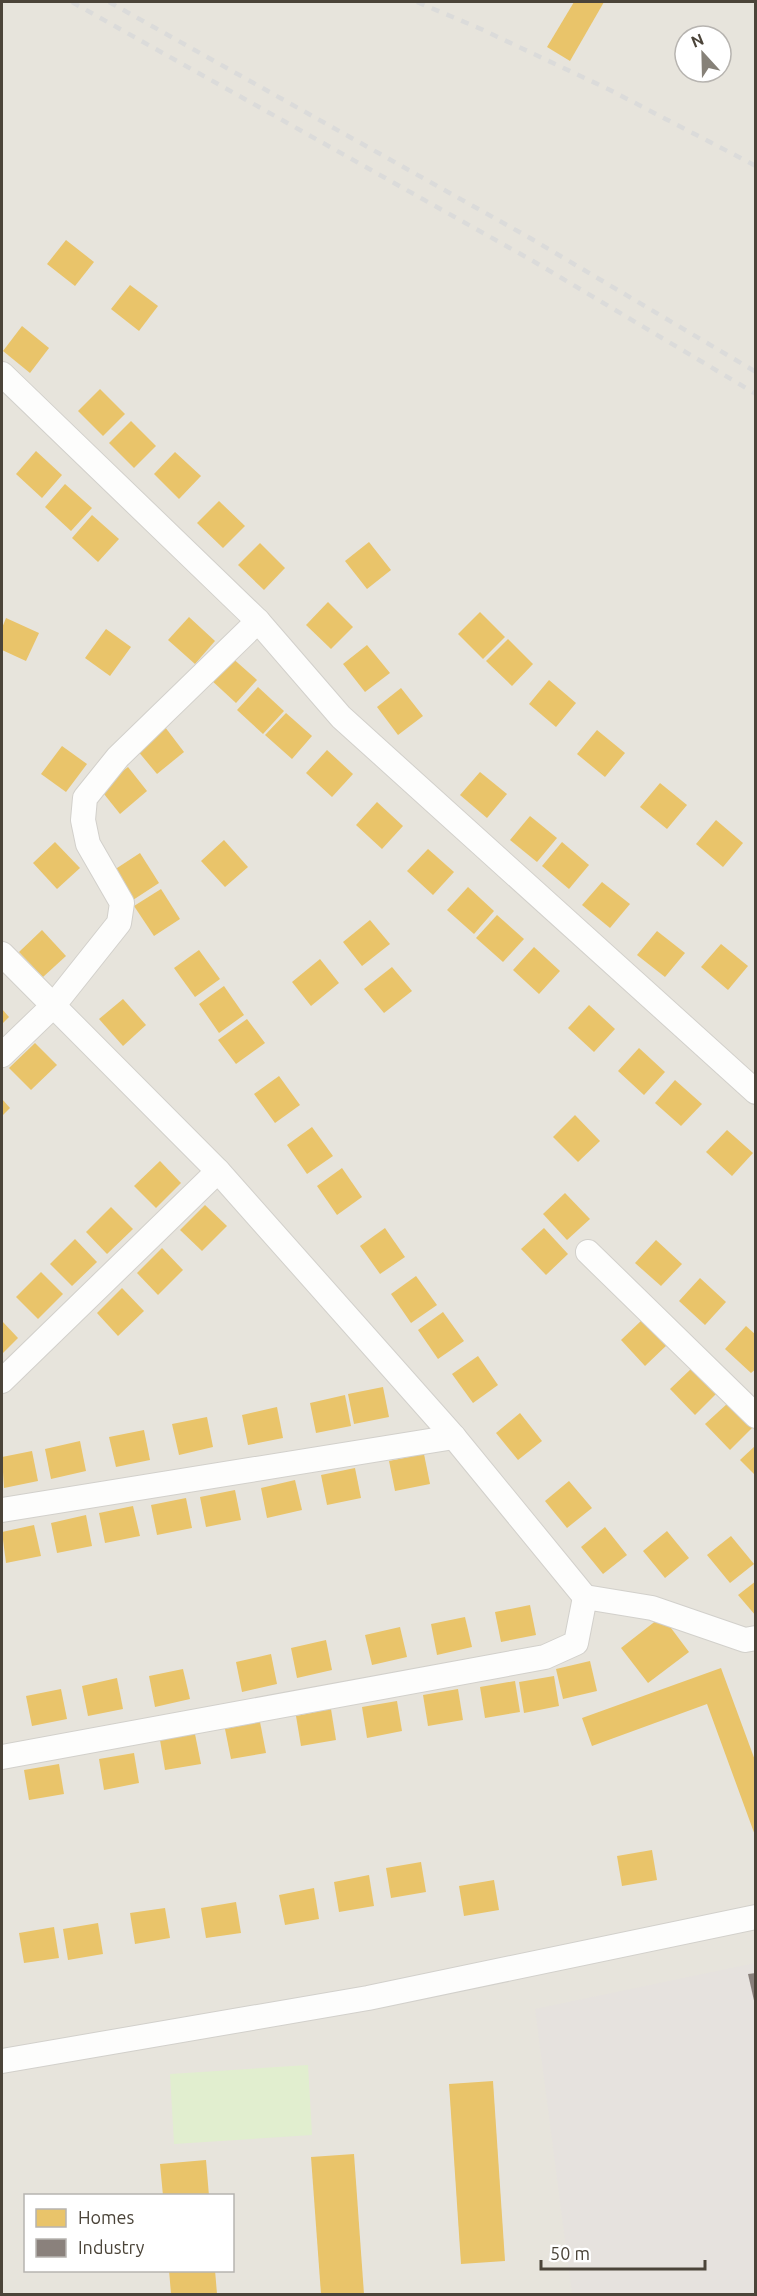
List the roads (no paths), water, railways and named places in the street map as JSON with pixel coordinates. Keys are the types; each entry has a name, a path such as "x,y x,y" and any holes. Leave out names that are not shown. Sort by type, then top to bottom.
{"street":[{"path":"2,375 258,621 341,717 756,1092"},
{"path":"2,1055 53,1006 119,923 122,903 88,844 83,820 85,798 118,757 258,621"},
{"path":"2,954 218,1171 454,1437 585,1597 652,1608 745,1640 756,1638"},
{"path":"2,1381 218,1171"},
{"path":"588,1252 756,1416"},
{"path":"2,1510 454,1437"},
{"path":"2,1756 545,1657 576,1643 585,1597"},
{"path":"2,2061 368,1998 756,1917"}],"railway":[{"path":"72,2 533,261 756,394"},
{"path":"109,2 530,238 756,372"},
{"path":"417,2 481,29 610,90 756,166"}]}
